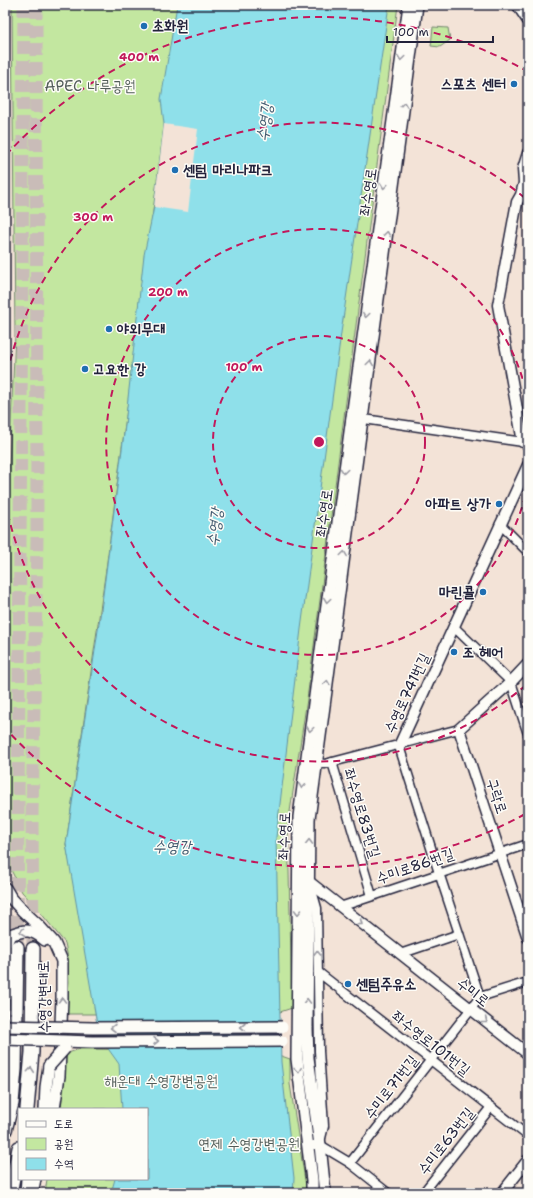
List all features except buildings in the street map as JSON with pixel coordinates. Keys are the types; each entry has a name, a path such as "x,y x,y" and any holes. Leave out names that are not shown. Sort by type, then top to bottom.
{"highway":[{"path":"5,1130 12,1103 15,1069 18,948"},
{"path":"27,1108 32,1052 33,948"},
{"path":"10,1193 18,1153"},
{"path":"27,1193 28,1180"}],"main road":[{"name":"좌수영로","path":"312,1193 312,1180 297,1059 302,1041 298,873 299,817 311,763 357,418 409,5"},
{"name":"좌수영로","path":"302,1028 311,763 318,749 357,418 417,5"},
{"path":"518,5 528,20"},
{"name":"수영강변대로","path":"5,888 11,898 54,943 62,961 59,1076 54,1108"},
{"path":"5,996 5,945 10,935 22,931 36,933 47,942 62,961"},
{"path":"5,1026 93,1028 302,1028"},
{"path":"5,1039 92,1042 302,1041"},
{"name":"좌수영로","path":"302,1041 308,1058 325,1193"},
{"name":"수영강변대로","path":"45,1108 48,1066 65,1048 92,1042"},
{"path":"32,1193 36,1180"},
{"path":"38,1193 41,1180"}],"street":[{"path":"357,418 525,443 498,304 517,202 524,184 523,169 528,153"},
{"name":"수영로741번길","path":"480,997 438,873 399,746 528,465"},
{"path":"500,524 528,552"},
{"path":"454,626 511,682 525,714 528,734"},
{"path":"460,729 511,682 528,664"},
{"name":"좌수영로83번길","path":"311,763 325,764 460,729"},
{"name":"구락로","path":"460,729 528,938"},
{"name":"좌수영로83번길","path":"332,762 372,896"},
{"name":"수미로86번길","path":"340,907 528,844"},
{"name":"수미로","path":"298,873 528,1054"},
{"path":"308,881 317,908 319,1051 324,1126 320,1145"},
{"path":"400,954 459,934"},
{"name":"좌수영로101번길","path":"318,972 528,1136"},
{"path":"470,1009 480,997 528,982"},
{"name":"수미로71번길","path":"350,1163 470,1009"},
{"name":"수미로63번길","path":"423,1193 491,1107"},
{"path":"308,1145 320,1145 350,1163 388,1193"},
{"path":"502,1193 528,1160"}],"green space":[{"name":"APEC 나루공원","path":"12,5 180,5 106,569 66,844 101,1014 66,1014 69,982 68,958 65,943 22,892 8,864 5,850 5,554 15,335"},
{"path":"382,5 398,5 307,699 288,825 292,1008 268,1016 270,827"},
{"path":"433,27 448,28 450,40 440,47 431,46"},
{"path":"80,1049 267,1051 290,1059 290,1084 307,1193 45,1193 47,1180 148,1180 148,1108 58,1108 62,1058 68,1053"}],"water":[{"name":"수영강","path":"177,5 389,5 341,333 301,629 276,837 281,1062 294,1178 293,1193 111,1193 115,1180 148,1180 148,1108 122,1108 119,1064 99,1036 66,844 101,610 124,434 144,255 154,207 164,124 161,99"}],"pier":[{"name":"센텀 마리나파크","path":"164,124 198,129 188,212 154,207"}],"tunnel":[{"path":"17,947 24,5"},
{"path":"33,949 32,817 37,538 36,5"}],"place":[{"name":"초화원","path":"144,26"},
{"name":"스포츠 센터","path":"514,84"},
{"name":"센텀 마리나파크","path":"175,170"},
{"name":"야외무대","path":"109,329"},
{"name":"고요한 강","path":"85,369"},
{"name":"아파트 상가","path":"499,504"},
{"name":"마린콜","path":"483,592"},
{"name":"조 헤어","path":"454,652"},
{"name":"센텀주유소","path":"348,984"}],"park label":[{"name":"해운대 수영강변공원","path":"161,1081"},
{"name":"연제 수영강변공원","path":"249,1144"}]}
